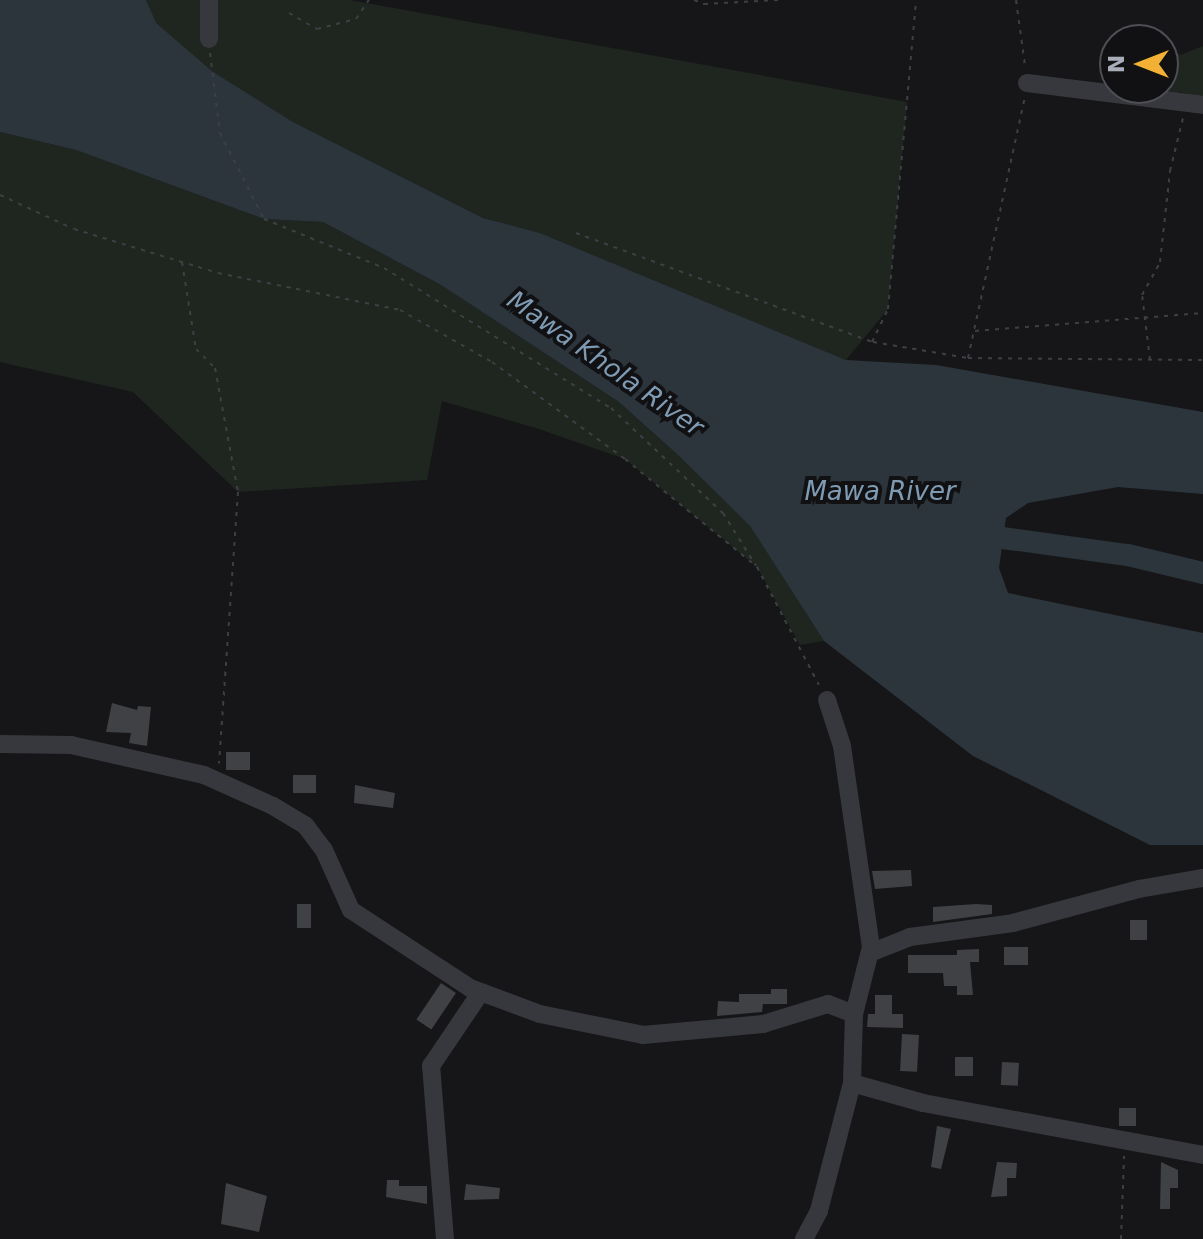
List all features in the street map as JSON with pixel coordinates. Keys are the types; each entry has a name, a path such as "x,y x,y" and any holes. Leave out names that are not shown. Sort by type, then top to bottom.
{"street":[{"path":"209,0 209,39"},
{"path":"1027,83 1194,103"},
{"path":"804,1239 819,1211 852,1083 854,1014 870,953 842,746 827,700"},
{"path":"0,744 71,745 217,781 305,825 324,850 351,910 481,992 540,1014 643,1035 763,1024 828,1004 854,1014"},
{"path":"870,953 910,937 1013,923 1139,889 1203,878"},
{"path":"445,1239 431,1066 481,992"},
{"path":"852,1083 923,1103 1203,1155"}],"path":[{"path":"289,13 317,29 356,19 369,0"},
{"path":"694,0 704,4 779,0"},
{"path":"872,342 888,309 916,0"},
{"path":"968,358 1027,83 1016,0"},
{"path":"209,39 220,133 264,219 384,268 611,408 723,513 757,567 827,700"},
{"path":"1150,361 1151,342 1143,318 1142,295 1160,262 1170,171 1194,103"},
{"path":"0,195 74,229 182,262 400,310 516,380 625,459 757,567"},
{"path":"576,233 872,342 968,358 1203,360"},
{"path":"182,262 196,349 215,368 238,492 217,781"},
{"path":"974,331 1203,313"},
{"path":"1121,1239 1124,1139"}],"shaded area":[{"path":"146,0 350,0 907,102 888,309 846,360 540,233 483,218 293,122 212,71 155,23"},
{"path":"1203,46 1203,98 1180,92 1179,54"},
{"path":"0,132 76,150 264,219 323,222 441,285 619,402 679,456 750,526 824,641 800,645 757,567 625,459 536,428 442,401 427,480 238,492 133,392 0,362"}],"water":[{"name":"Mawa River","path":"0,0 146,0 156,23 212,71 293,122 483,218 540,233 846,360 936,365 1203,412 1203,494 1118,487 1028,503 1006,518 999,568 1008,593 1203,633 1203,845 1150,845 973,756 824,641 750,526 619,402 441,285 323,222 264,219 76,150 0,132"}],"building":[{"path":"112,703 137,710 138,706 151,707 147,746 129,743 131,733 106,732"},
{"path":"226,752 250,752 250,770 226,770"},
{"path":"293,775 316,775 316,793 293,793"},
{"path":"355,785 395,793 393,808 354,803"},
{"path":"911,870 912,886 875,889 872,871"},
{"path":"297,904 311,904 311,928 297,928"},
{"path":"992,905 992,914 933,922 933,907"},
{"path":"1130,920 1147,920 1147,940 1130,940"},
{"path":"1004,947 1028,947 1028,965 1004,965"},
{"path":"979,949 979,962 970,962 973,995 957,995 957,986 944,986 943,973 908,973 908,955 957,955 957,950"},
{"path":"441,983 456,993 431,1030 416,1019"},
{"path":"771,989 787,989 787,1004 763,1004 762,1012 717,1016 718,1001 739,1002 739,994 771,994"},
{"path":"875,995 892,995 892,1014 903,1014 903,1028 867,1027 868,1014 875,1014"},
{"path":"902,1034 919,1035 917,1072 900,1071"},
{"path":"955,1057 973,1057 973,1076 955,1076"},
{"path":"1002,1062 1019,1063 1018,1086 1001,1085"},
{"path":"1119,1108 1136,1108 1136,1126 1119,1126"},
{"path":"937,1126 951,1129 941,1169 931,1167"},
{"path":"997,1162 1017,1163 1016,1178 1007,1178 1007,1196 991,1197"},
{"path":"1161,1162 1178,1170 1178,1188 1170,1188 1170,1209 1160,1209"},
{"path":"387,1180 399,1180 399,1186 427,1186 427,1204 386,1197"},
{"path":"226,1183 267,1196 259,1232 221,1224"},
{"path":"466,1184 500,1188 499,1199 464,1200"}],"waterway":[{"name":"Mawa Khola River","path":"974,534 1128,555 1203,573"}]}
